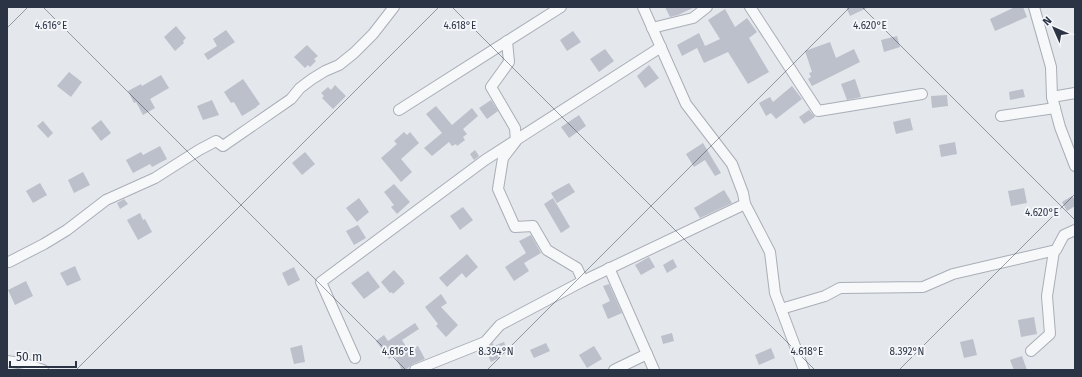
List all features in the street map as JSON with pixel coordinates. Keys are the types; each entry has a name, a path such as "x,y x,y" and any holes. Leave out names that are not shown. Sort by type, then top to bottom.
{"street":[{"path":"9,262 67,230 106,200 155,178 199,150 216,142 223,146 291,99 300,88 312,79 339,65 354,53 373,34 394,7"},
{"path":"399,110 561,7"},
{"path":"643,7 686,104 732,164 743,193 745,204 770,252 775,293 804,370"},
{"path":"652,28 693,18 707,7"},
{"path":"750,7 818,111 922,94"},
{"path":"1034,7 1051,67 1052,97 1060,127 1075,166"},
{"path":"507,41 509,62 491,87 515,128 516,140 503,158 498,188 515,227 534,226 547,250 577,268 583,281"},
{"path":"355,358 321,282 485,160 661,47"},
{"path":"1052,97 1075,93"},
{"path":"1002,116 1055,108"},
{"path":"415,370 485,342 500,325 609,268 745,204"},
{"path":"1031,351 1050,334 1047,296 1054,251 1064,235 1075,230"},
{"path":"781,309 825,296 840,288 923,287 953,274 1054,251"},
{"path":"609,268 654,370"},
{"path":"614,370 647,354"},
{"path":"7,361 25,364 43,370"}],"building":[{"path":"665,7 695,7 670,17"},
{"path":"846,7 869,7 850,16"},
{"path":"1015,7 1023,7 1027,17 995,31 990,19"},
{"path":"725,9 735,27 747,18 757,32 749,38 769,72 748,84 728,52 704,63 697,48 682,56 677,45 699,33 705,46 720,39 708,20"},
{"path":"176,26 186,38 183,41 184,43 175,51 164,37"},
{"path":"226,30 235,42 208,60 204,54 217,46 213,39"},
{"path":"573,31 581,42 567,51 560,40"},
{"path":"897,36 900,47 884,52 881,40"},
{"path":"830,42 836,58 854,49 860,62 812,86 808,79 811,77 809,73 812,72 805,51"},
{"path":"307,45 318,56 314,59 316,61 310,67 308,65 305,68 294,57"},
{"path":"605,49 614,61 599,72 590,59"},
{"path":"649,65 659,78 645,88 637,76"},
{"path":"69,72 82,82 71,97 57,86"},
{"path":"161,75 169,88 150,99 155,108 143,115 136,102 134,103 128,91 141,84 142,86"},
{"path":"243,79 260,104 242,116 234,102 231,103 224,92"},
{"path":"855,79 861,97 847,100 841,84"},
{"path":"335,85 346,96 333,109 322,98 324,96 321,93 328,87 331,90"},
{"path":"792,86 802,99 776,119 771,113 766,116 759,103 770,97 773,102"},
{"path":"1023,89 1025,97 1010,100 1009,92"},
{"path":"947,95 948,106 932,108 931,96"},
{"path":"212,100 219,115 203,120 197,106"},
{"path":"491,100 498,111 487,119 479,108"},
{"path":"436,106 452,125 472,108 478,116 463,129 467,134 463,137 465,140 457,146 456,144 452,146 449,142 432,156 424,148 442,133 426,114"},
{"path":"809,110 815,117 804,124 799,117"},
{"path":"579,115 586,126 569,138 561,127"},
{"path":"910,118 913,130 896,134 893,122"},
{"path":"101,120 111,133 101,141 91,128"},
{"path":"43,121 53,133 48,138 37,126"},
{"path":"404,132 407,135 410,132 419,143 401,159 412,172 401,182 381,158 397,144 394,141"},
{"path":"955,142 957,154 941,157 939,145"},
{"path":"703,143 721,173 715,176 705,160 694,167 686,154"},
{"path":"160,146 167,159 152,167 150,164 133,173 126,160 141,152 143,155"},
{"path":"475,150 479,156 474,160 470,154"},
{"path":"305,152 315,164 302,175 292,163"},
{"path":"83,172 90,185 74,193 68,180"},
{"path":"40,183 47,195 33,203 26,191"},
{"path":"569,183 575,192 557,203 551,193"},
{"path":"394,184 410,202 397,214 391,207 394,205 384,192"},
{"path":"1024,188 1027,203 1011,206 1008,191"},
{"path":"724,190 732,203 700,218 694,208"},
{"path":"1072,196 1075,200 1075,206 1067,211 1062,202"},
{"path":"359,198 369,212 357,222 346,208"},
{"path":"553,198 570,227 561,233 544,204"},
{"path":"124,199 128,204 120,209 117,203"},
{"path":"463,207 473,220 460,230 450,216"},
{"path":"140,213 143,220 145,219 152,232 138,240 127,220"},
{"path":"358,225 366,238 354,245 346,231"},
{"path":"531,235 541,253 524,263 529,271 514,281 505,267 526,253 519,241"},
{"path":"467,254 478,267 466,278 462,273 447,287 439,278"},
{"path":"649,257 655,267 641,275 635,265"},
{"path":"673,259 677,267 667,273 663,265"},
{"path":"75,266 81,280 67,286 60,273"},
{"path":"294,267 300,280 288,286 282,273"},
{"path":"394,270 405,283 393,294 392,292 390,293 381,282"},
{"path":"368,271 380,287 364,299 351,283"},
{"path":"26,281 33,296 15,305 8,290"},
{"path":"609,284 622,313 608,319 602,305 610,301 603,286"},
{"path":"441,294 447,303 441,307 458,325 446,337 436,326 438,324 425,307"},
{"path":"1034,317 1037,334 1021,337 1018,320"},
{"path":"415,323 419,329 402,340 409,351 418,346 425,359 413,364 405,370 402,370 394,355 389,359 376,341 384,335 388,341"},
{"path":"672,333 674,341 663,344 661,336"},
{"path":"973,339 977,355 964,358 960,342"},
{"path":"504,342 508,352 498,356 499,358 491,362 485,349 493,343 494,346"},
{"path":"546,343 550,351 534,358 530,350"},
{"path":"302,345 305,362 294,364 290,348"},
{"path":"594,346 602,359 587,368 579,355"},
{"path":"771,348 775,358 759,365 755,355"},
{"path":"1022,356 1027,370 1014,370 1010,360"}]}
